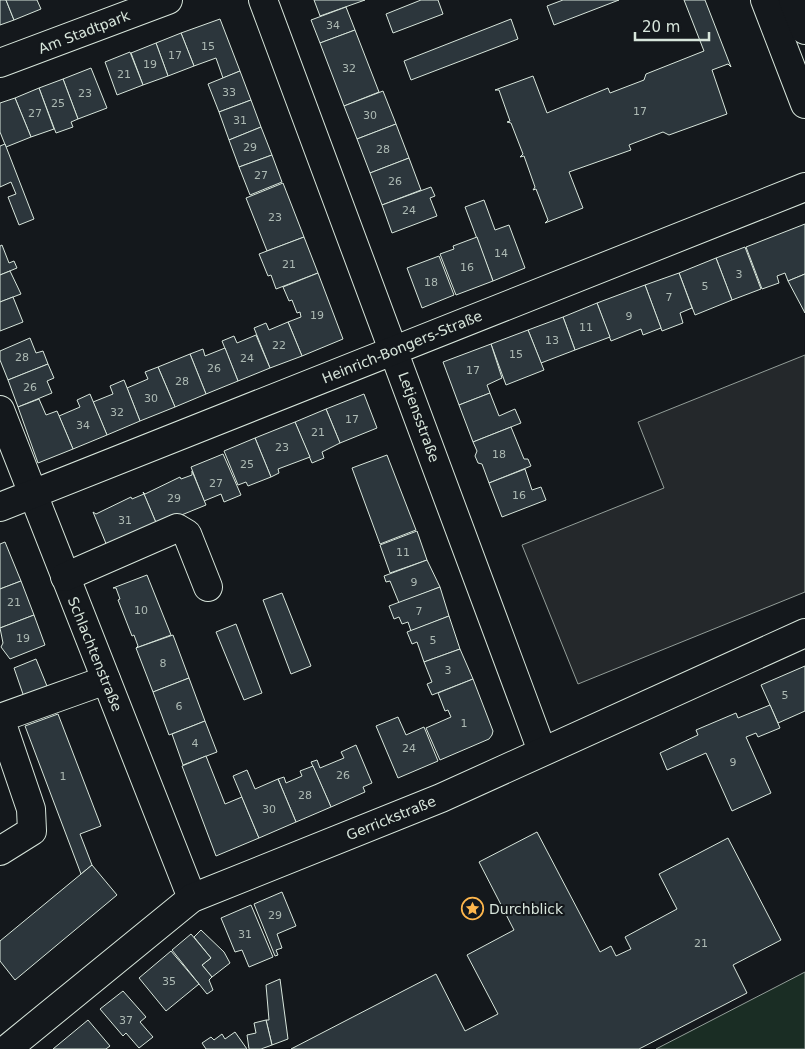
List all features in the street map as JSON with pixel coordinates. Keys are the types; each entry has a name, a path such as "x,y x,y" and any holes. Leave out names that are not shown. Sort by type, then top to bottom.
{"street":[{"name":"Am Stadtpark","path":"0,63 168,0"},
{"name":"Letjensstraße","path":"263,0 542,751"},
{"path":"765,0 805,104"},
{"path":"793,0 805,30"},
{"name":"Heinrich-Bongers-Straße","path":"0,507 805,187"},
{"name":"Schlachtenstraße","path":"0,410 64,577 192,898"},
{"path":"64,577 177,528 187,534 208,587"},
{"name":"Gerrickstraße","path":"6,1049 192,898 441,798 805,634"},
{"path":"0,851 32,831 31,809 0,718 106,680"}],"green space":[{"path":"805,972 805,1049 656,1049"}],"shaded area":[{"path":"805,355 805,592 578,684 522,545 664,488 638,422"}],"building":[{"path":"0,0 6,0 14,20 0,25"},
{"path":"6,0 37,0 41,9 14,20"},
{"path":"314,0 365,0 320,16"},
{"path":"421,0 438,0 443,14 393,33 386,14"},
{"path":"563,0 619,0 554,25 547,6"},
{"path":"684,0 705,0 731,67 728,64 712,70 727,114 669,135 663,132 629,145 631,150 569,172 583,208 545,223 548,220 536,189 533,190 535,187 524,156 520,157 523,154 511,123 507,122 510,121 499,90 495,90 533,76 547,113 608,88 610,93 644,80 646,74 704,51"},
{"path":"346,7 355,30 320,43 311,20"},
{"path":"220,19 240,71 223,78 216,58 194,66 181,33"},
{"path":"511,19 518,39 411,80 404,61"},
{"path":"355,30 379,92 344,106 320,43"},
{"path":"181,33 194,66 168,76 156,43"},
{"path":"156,43 168,76 143,85 131,53"},
{"path":"130,52 143,85 117,95 105,62"},
{"path":"91,68 107,108 78,119 63,79"},
{"path":"240,71 251,100 219,112 208,84"},
{"path":"63,79 78,119 71,122 73,127 56,133 39,88"},
{"path":"39,88 54,129 31,137 15,98"},
{"path":"383,91 396,124 357,139 344,106"},
{"path":"15,98 31,137 6,147 0,132 0,103"},
{"path":"251,100 261,127 229,140 219,112"},
{"path":"396,124 409,158 370,173 357,139"},
{"path":"261,127 272,155 239,167 229,140"},
{"path":"5,144 34,219 19,225 8,197 16,194 11,182 0,187 0,146"},
{"path":"272,155 282,182 250,195 239,167"},
{"path":"409,158 421,190 382,205 370,173"},
{"path":"283,183 304,237 267,251 246,198"},
{"path":"431,187 435,196 430,198 437,216 392,233 382,205"},
{"path":"484,200 495,230 509,225 525,268 493,281 465,207"},
{"path":"805,224 805,274 788,281 785,273 777,276 779,283 762,289 746,247"},
{"path":"304,237 318,273 276,289 271,275 268,276 259,254"},
{"path":"477,237 493,281 456,295 440,254 454,249 453,246"},
{"path":"2,245 9,263 14,261 17,268 0,275 0,246"},
{"path":"745,247 761,289 732,300 716,258"},
{"path":"439,256 454,295 422,308 407,268"},
{"path":"716,258 732,300 695,315 679,273"},
{"path":"10,271 21,294 0,302 0,275"},
{"path":"318,273 343,339 302,356 288,322 301,317 300,312 297,313 292,300 289,301 283,287"},
{"path":"679,273 692,308 680,313 683,323 662,331 645,285"},
{"path":"805,274 805,313 788,281"},
{"path":"645,285 661,328 643,335 641,329 611,341 597,303"},
{"path":"13,297 23,322 0,331 0,302"},
{"path":"597,303 610,337 575,350 563,317"},
{"path":"563,317 575,350 541,363 528,330"},
{"path":"288,322 302,356 270,368 254,328 266,323 269,330"},
{"path":"528,330 544,370 506,385 491,344"},
{"path":"256,335 270,368 238,381 222,341 234,336 237,343"},
{"path":"30,338 36,353 43,351 48,364 8,380 0,360 0,351"},
{"path":"491,344 502,378 487,385 490,393 459,405 443,362"},
{"path":"225,348 238,381 206,394 190,354 203,349 205,356"},
{"path":"190,354 206,394 175,407 158,367"},
{"path":"48,364 54,378 47,381 52,393 18,407 8,380"},
{"path":"158,367 175,407 140,421 127,388 148,379 145,372"},
{"path":"124,380 140,421 107,435 93,402 113,394 110,386"},
{"path":"490,393 499,416 515,409 521,423 473,442 459,405"},
{"path":"90,394 107,435 73,449 59,416 80,407 77,400"},
{"path":"364,394 377,428 340,443 326,409"},
{"path":"39,399 46,415 57,411 73,449 38,463 18,407"},
{"path":"326,409 340,443 322,452 324,458 312,463 295,422"},
{"path":"295,422 310,457 278,469 279,473 271,477 255,438"},
{"path":"511,427 524,459 528,459 531,466 489,483 482,464 478,463 475,456 477,451 473,442"},
{"path":"255,438 271,477 248,486 246,482 238,485 224,451"},
{"path":"223,454 241,495 224,502 221,494 204,501 191,467"},
{"path":"387,455 416,530 380,544 352,468"},
{"path":"525,469 532,490 541,487 546,500 502,517 489,483"},
{"path":"192,471 206,505 157,525 143,492 145,494 180,477 181,479 192,475"},
{"path":"144,494 157,525 107,546 93,512 96,514 131,497 132,499"},
{"path":"417,531 427,560 390,573 380,545"},
{"path":"5,542 21,581 0,589 0,544"},
{"path":"427,560 440,587 399,603 390,581 386,582 384,576"},
{"path":"147,575 171,635 136,648 138,646 134,635 132,636 118,600 120,599 116,588 113,588"},
{"path":"21,581 34,615 0,628 0,589"},
{"path":"440,587 449,616 411,631 408,622 402,624 399,617 394,619 389,606"},
{"path":"282,593 311,666 291,674 263,600"},
{"path":"34,615 45,645 10,659 1,647 3,643 0,628"},
{"path":"449,616 460,649 424,662 417,642 412,644 407,632"},
{"path":"236,624 262,693 244,700 216,632"},
{"path":"173,635 189,678 153,692 136,648"},
{"path":"460,649 473,679 432,695 427,684 432,682 424,662"},
{"path":"36,659 49,691 25,700 14,668"},
{"path":"805,666 805,711 778,723 761,685"},
{"path":"189,678 205,721 169,735 153,692"},
{"path":"473,679 493,731 492,735 489,739 440,760 426,728 451,717 448,710 445,711 438,693"},
{"path":"770,705 780,728 758,737 756,733 746,737 771,793 732,811 706,753 667,770 660,753 698,735 696,730 736,713 738,718"},
{"path":"58,714 101,826 80,834 92,865 81,874 25,726"},
{"path":"398,717 406,735 424,727 438,761 398,778 376,726"},
{"path":"205,721 217,752 183,765 172,734"},
{"path":"356,745 372,783 363,787 365,792 331,807 311,762 317,760 320,768 344,758 341,752"},
{"path":"206,756 225,804 242,797 259,838 216,856 182,766"},
{"path":"313,766 331,807 296,822 278,779 284,777 286,783 302,776 300,771"},
{"path":"247,770 255,789 278,779 296,822 259,838 233,776"},
{"path":"537,832 600,952 611,946 616,956 631,949 625,937 677,909 659,874 728,838 781,940 733,965 747,993 639,1049 291,1049 436,974 465,1031 498,1014 467,955 514,930 479,862"},
{"path":"92,865 117,895 15,980 0,961 0,941"},
{"path":"282,892 296,926 277,934 282,948 276,950 278,955 275,956 254,904"},
{"path":"251,905 273,957 249,967 242,950 235,952 221,918"},
{"path":"201,930 224,952 230,963 212,977 202,965 211,958 194,937"},
{"path":"191,934 211,958 202,965 212,977 209,980 213,990 207,994 172,950"},
{"path":"171,951 199,984 166,1011 139,978"},
{"path":"280,979 288,1039 272,1045 266,1020 269,1020 266,985"},
{"path":"123,991 146,1017 140,1022 153,1037 139,1048 126,1033 123,1036 100,1009"},
{"path":"88,1020 110,1046 106,1049 53,1049"},
{"path":"266,1020 272,1045 261,1049 249,1049 247,1035 256,1033 254,1023"},
{"path":"235,1032 247,1049 206,1049 202,1043 211,1037 214,1040 222,1034 225,1039"}],"place":[{"name":"Durchblick","path":"473,909"}]}
